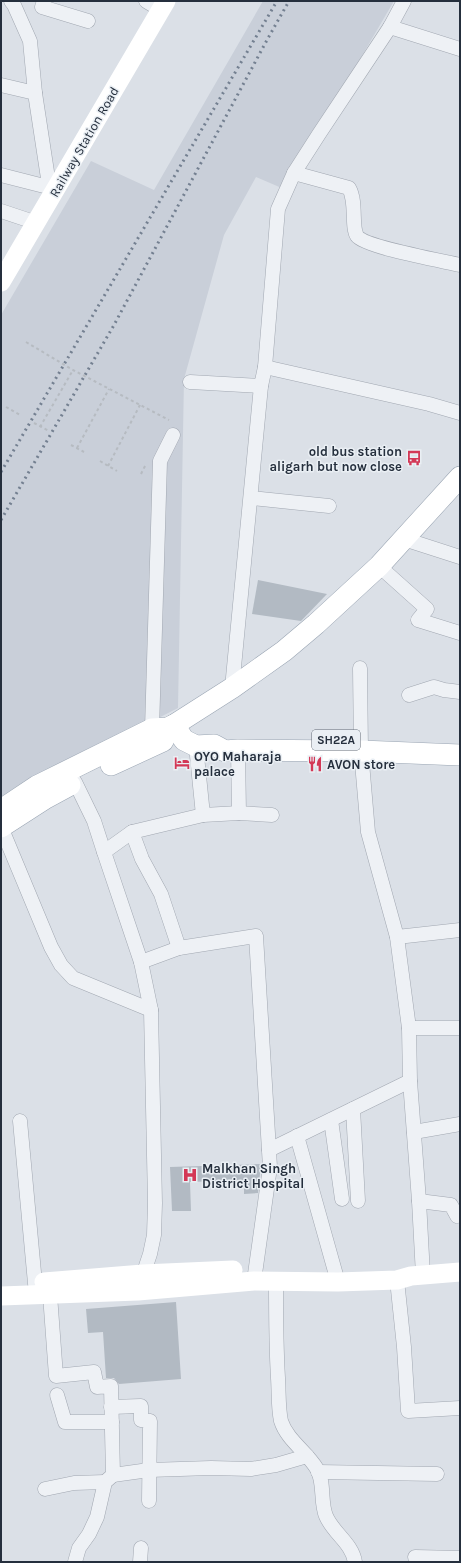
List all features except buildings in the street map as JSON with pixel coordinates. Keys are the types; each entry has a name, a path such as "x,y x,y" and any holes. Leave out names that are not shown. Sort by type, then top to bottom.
{"main road":[{"path":"1,810 37,786 165,727 232,688 295,642 379,566 460,477"},
{"path":"1,827 46,798 75,782 163,741 165,727"},
{"name":"SH22A","path":"165,727 184,740 225,751 277,745"},
{"name":"SH22A","path":"205,746 224,739 277,745 361,746 460,741"},
{"name":"SH22A","path":"361,746 460,755"}],"street":[{"path":"1,175 50,193 35,93 30,41 11,1"},
{"path":"44,1 42,7 88,21"},
{"path":"232,688 261,386 265,367 278,209 294,173 390,27 404,1"},
{"name":"Railway Station Road","path":"1,282 36,223 50,193 158,4"},
{"path":"390,27 460,49"},
{"path":"1,85 35,93"},
{"path":"294,173 349,188 353,194 355,229 358,236 365,241 391,249 460,265"},
{"path":"1,211 36,223"},
{"path":"265,367 429,404 460,414"},
{"path":"190,382 261,386"},
{"path":"165,727 160,461 173,435"},
{"path":"251,498 329,506"},
{"path":"404,539 460,557"},
{"path":"379,566 427,609 418,620 460,633"},
{"path":"360,668 361,746 368,832 397,937 409,1028 410,1081 419,1201 404,1347 408,1411 460,1408"},
{"path":"409,695 434,687 460,692"},
{"path":"203,815 205,746"},
{"path":"238,750 239,813"},
{"path":"75,782 94,821 141,962 150,1010 155,1195 154,1235 150,1254 141,1282"},
{"path":"104,852 132,832 203,815 239,813 272,815"},
{"path":"1,827 51,947 61,965 73,978 150,1010"},
{"path":"132,832 142,859 161,894 179,948"},
{"path":"397,937 460,930"},
{"path":"141,962 179,948 256,936 270,1168 255,1275"},
{"path":"409,1028 460,1028"},
{"path":"269,1150 410,1081"},
{"path":"353,1109 358,1201"},
{"path":"332,1120 342,1199"},
{"path":"20,1121 40,1291 56,1376 94,1372 97,1387 111,1386 112,1422 109,1479 97,1517 89,1534 79,1548 75,1562"},
{"path":"414,1132 460,1124"},
{"path":"297,1136 336,1276"},
{"path":"419,1201 451,1205 457,1216 460,1215"},
{"path":"255,1275 276,1281 402,1268 410,1277"},
{"path":"410,1277 460,1272"},
{"path":"1,1296 141,1282 255,1275 336,1276"},
{"path":"276,1281 276,1342 279,1406 282,1421 287,1432 318,1472 321,1481 326,1517 332,1527 351,1549 355,1562"},
{"path":"1,1284 40,1291"},
{"path":"57,1395 65,1422 112,1422"},
{"path":"111,1407 141,1406 140,1420 150,1421 149,1501"},
{"path":"45,1489 74,1483 109,1479 149,1470 211,1468 251,1469 276,1465 307,1456"},
{"path":"318,1472 437,1474"},
{"path":"415,1557 460,1558"}],"path":[{"path":"26,342 73,370 169,420"},
{"path":"40,427 73,370"},
{"path":"77,448 109,389"},
{"path":"108,466 140,405"},
{"path":"6,407 20,415"},
{"path":"34,423 48,431"},
{"path":"72,445 84,452"},
{"path":"100,461 117,471"},
{"path":"141,474 147,462"}],"shaded area":[{"path":"263,1 394,1 284,189 256,177 224,235 184,379 178,708 1,798 1,315 91,161 154,190"}],"railway":[{"path":"1,472 277,1"},
{"path":"1,520 114,325 289,1"}],"place":[{"name":"old bus station aligarh but now close","path":"414,458"},
{"name":"OYO Maharaja palace","path":"182,763"},
{"name":"AVON store","path":"315,764"},
{"name":"Malkhan Singh District Hospital","path":"190,1175"}]}
